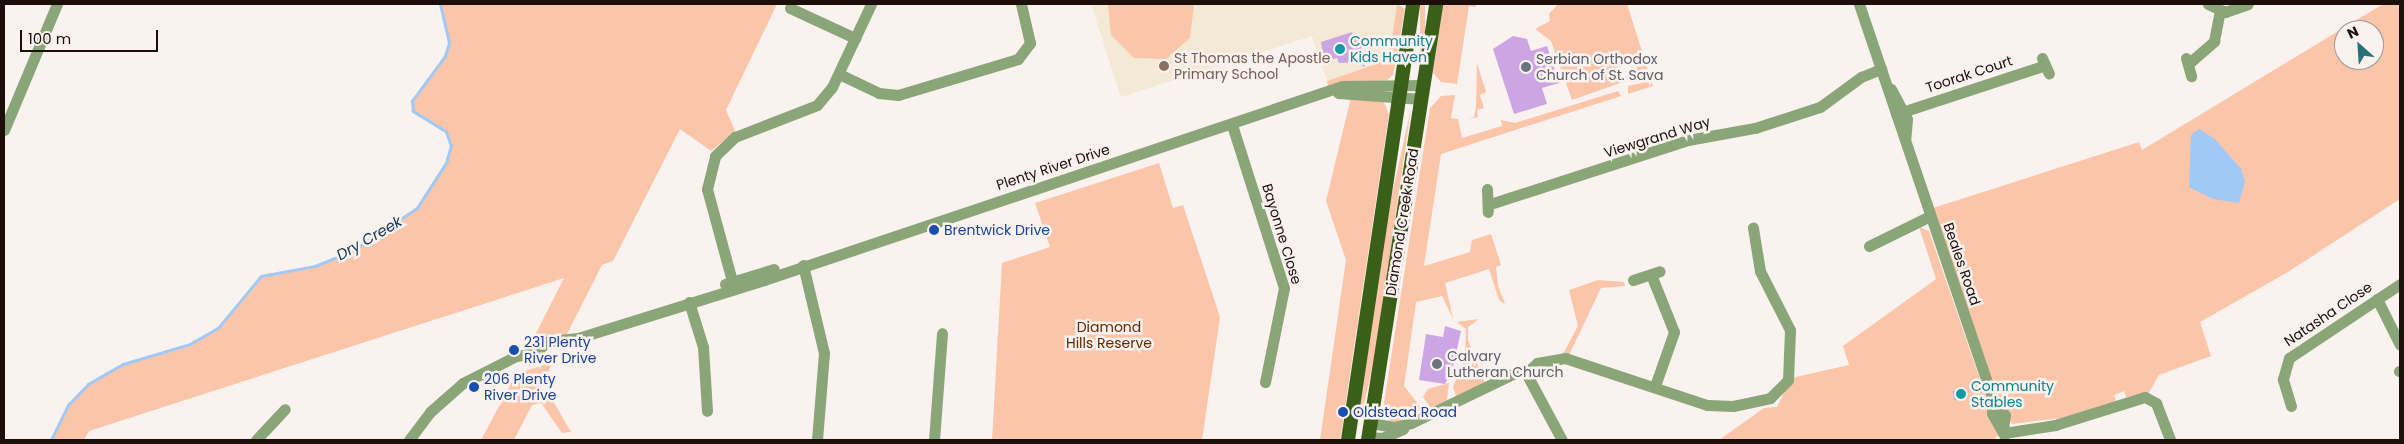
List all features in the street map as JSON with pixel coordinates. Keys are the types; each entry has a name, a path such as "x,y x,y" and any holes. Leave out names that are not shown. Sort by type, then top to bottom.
{"main road":[{"name":"Diamond Creek Road","path":"1348,440 1413,4"},
{"name":"Diamond Creek Road","path":"1369,434 1436,4"},
{"path":"1350,426 1356,434 1369,434"}],"street":[{"path":"4,130 57,4"},
{"path":"737,283 722,241 707,189 708,172 717,152 735,137 808,110 824,98 838,74 872,4"},
{"path":"838,74 879,93 898,95 1018,59 1031,38 1021,4"},
{"path":"1859,4 1881,69 1900,113"},
{"path":"2208,4 2220,11 2248,4"},
{"path":"790,8 855,38"},
{"path":"2191,76 2186,60 2214,41 2220,11"},
{"name":"Toorak Court","path":"1900,113 2045,66"},
{"name":"Viewgrand Way","path":"1488,189 1489,208 1688,140 1760,127 1820,107 1862,77 1881,69"},
{"name":"Plenty River Drive","path":"409,440 452,391 508,360 534,353 549,341 578,338 689,302 737,283 803,265 1312,99 1358,92 1399,90 1423,92"},
{"name":"Beales Road","path":"1900,113 1905,140 1992,398 2005,416 2004,434"},
{"name":"Bayonne Close","path":"1232,125 1284,288 1265,382"},
{"path":"1868,246 1930,216"},
{"path":"1369,434 1390,435 1517,372 1526,373 1545,360 1574,358 1716,406 1770,398 1788,380 1790,330 1760,271 1753,228"},
{"path":"803,265 824,353 817,440"},
{"path":"1633,280 1656,274 1674,332 1655,386"},
{"name":"Natasha Close","path":"2291,406 2282,372 2289,358 2400,284"},
{"path":"2377,299 2400,345"},
{"path":"689,302 703,347 707,411"},
{"path":"934,440 942,333"},
{"path":"1526,373 1562,440"},
{"path":"2004,434 2055,425 2145,397 2158,406 2170,440"},
{"path":"256,440 285,409"}],"shaded area":[{"name":"St Thomas the Apostle Primary School","path":"1091,4 1397,4 1390,52 1382,62 1327,81 1312,36 1121,97"}],"green space":[{"path":"440,4 777,4 726,110 735,131 711,151 680,129 613,261 602,265 565,338 529,347 564,278 89,431 84,440 51,440 68,405 88,384 123,364 190,344 218,328 261,276 315,266 352,251 417,208 446,163 451,146 446,132 413,111 412,101 445,56 449,43"},
{"path":"1108,4 1194,4 1190,38 1166,59 1134,58 1111,35"},
{"path":"1397,4 1405,9 1393,75 1387,80 1328,86 1327,81 1382,62 1390,52"},
{"path":"1420,4 1425,4 1425,71 1420,71"},
{"path":"1443,4 1476,4 1476,7 1469,6 1457,84 1441,82 1433,73"},
{"path":"1558,4 1627,4 1653,86 1628,94 1628,86 1642,83 1632,55 1619,60 1623,82 1572,100 1551,41 1535,29 1550,21 1549,14"},
{"path":"2383,4 2400,4 2400,199 2288,272 2200,322 2211,356 2159,375 2148,394 2126,397 2124,391 2114,395 2116,401 2062,418 2012,424 1999,402 1933,208 2139,142 2142,150 2334,34 2334,70 2384,70 2384,20 2357,20"},
{"path":"1477,63 1486,92 1480,95 1484,108 1477,110 1478,117 1468,119 1474,117 1476,107"},
{"path":"1618,91 1621,96 1441,154 1424,266 1470,252 1472,240 1491,234 1501,265 1496,267 1498,286 1505,304 1499,300 1489,269 1445,283 1453,319 1442,296 1416,302 1404,386 1422,409 1397,423 1389,421 1383,409 1430,108 1441,96 1455,95 1451,118 1458,119 1462,138 1502,126 1501,120 1515,123"},
{"path":"1351,97 1383,100 1389,114 1340,440 1320,440 1346,260 1326,201"},
{"path":"1411,109 1377,345 1363,409 1359,409 1390,203"},
{"name":"Diamond Hills Reserve","path":"1159,163 1173,208 1183,205 1220,317 1202,440 992,440 1002,263 1050,247 1035,203"},
{"path":"1919,227 1929,231 1999,435 1993,440 1719,440 1764,408 1777,407 1791,378 1849,365 1843,346 1936,279"},
{"path":"1598,280 1624,282 1625,286 1601,288 1569,355 1563,354 1578,326 1569,290"},
{"path":"1479,319 1468,327 1468,340 1485,383 1456,396 1453,387 1465,358 1466,329 1457,322"},
{"path":"553,362 538,393 553,401 571,432 562,433 541,403 532,405 514,440 481,440 516,374"},
{"path":"1449,383 1447,400 1431,408 1423,397 1428,389"}],"water":[{"path":"2199,129 2215,139 2241,169 2245,181 2239,203 2213,199 2189,187 2191,135"}],"building":[{"name":"Community Kids Haven","path":"1352,32 1354,38 1361,35 1364,44 1359,52 1365,67 1355,62 1339,63 1337,58 1324,62 1321,42"},
{"name":"Serbian Orthodox Church of St. Sava","path":"1513,36 1527,39 1531,51 1547,46 1559,83 1542,88 1547,104 1514,114 1493,49"},
{"name":"Calvary Lutheran Church","path":"1445,326 1461,331 1452,371 1445,384 1419,380 1426,334 1443,337"},
{"name":"Community Stables","path":"1966,388 1968,397 1954,400 1952,391"}],"waterway":[{"name":"Dry Creek","path":"51,440 68,405 88,384 123,364 190,344 218,328 261,276 315,266 352,251 417,208 446,163 451,146 446,132 413,111 412,101 445,56 449,43 440,4"}],"place":[{"name":"Community Kids Haven","path":"1340,49"},
{"name":"St Thomas the Apostle Primary School","path":"1164,66"},
{"name":"Serbian Orthodox Church of St. Sava","path":"1526,67"},
{"name":"Brentwick Drive","path":"934,230"},
{"name":"231 Plenty River Drive","path":"514,350"},
{"name":"Calvary Lutheran Church","path":"1437,364"},
{"name":"206 Plenty River Drive","path":"474,387"},
{"name":"Community Stables","path":"1961,394"},
{"name":"Oldstead Road","path":"1343,412"}]}
